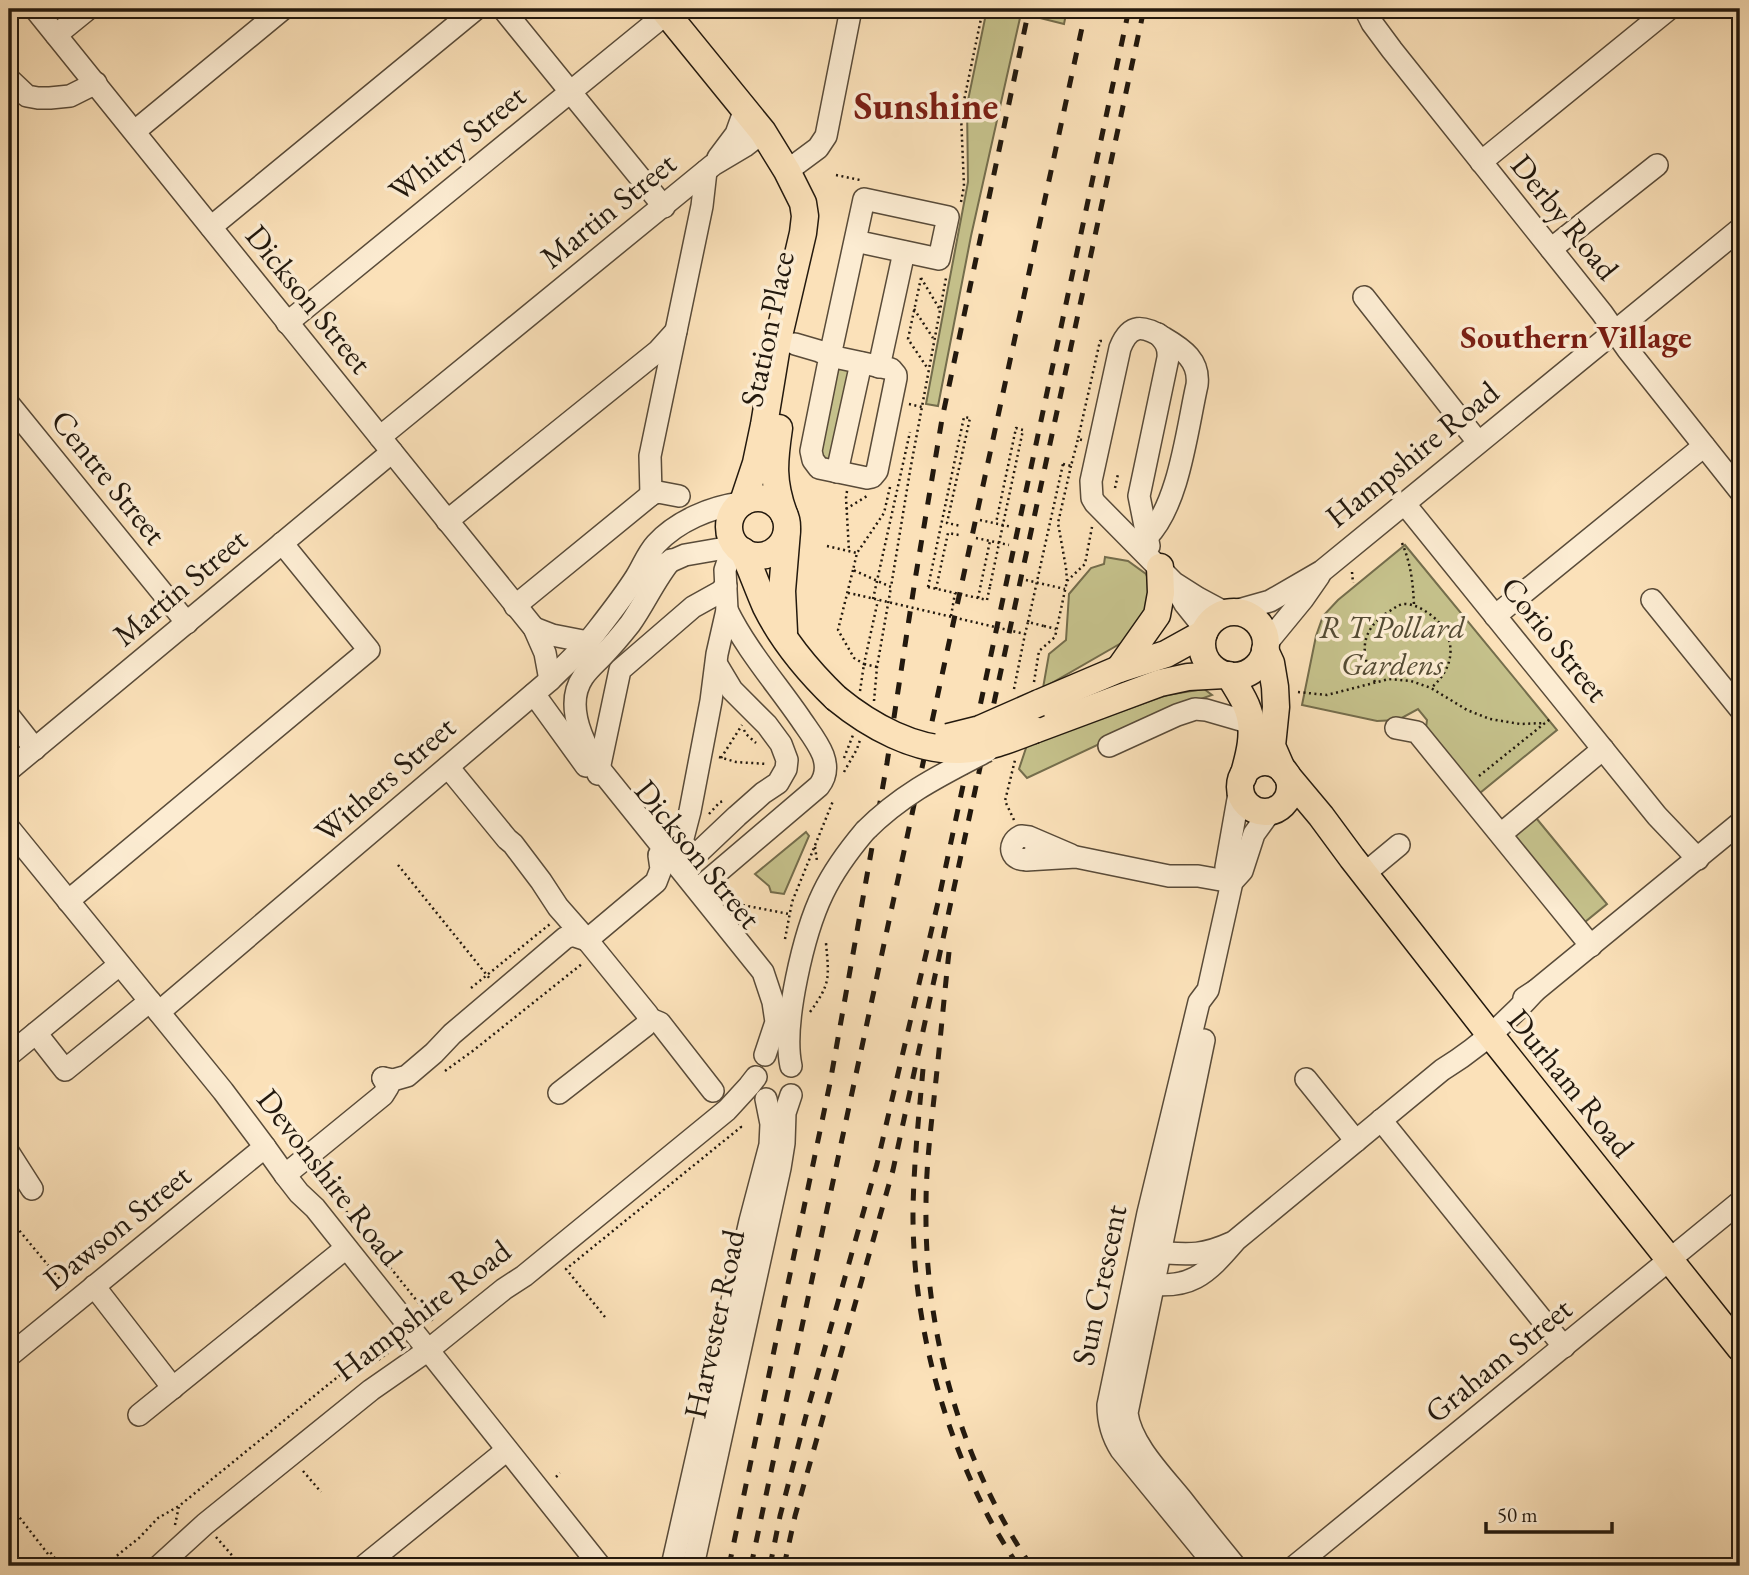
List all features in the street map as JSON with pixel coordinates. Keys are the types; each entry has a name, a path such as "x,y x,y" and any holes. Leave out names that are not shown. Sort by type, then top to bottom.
{"main road":[{"name":"Station Place","path":"665,11 763,132 782,145 794,167 810,177 820,204 822,233 787,342 756,463 742,502"},
{"name":"Station Place","path":"785,519 776,492 774,464 787,342"},
{"path":"785,637 782,592 788,542 785,519 777,505 766,499 754,498 742,502 734,510 729,523 732,538 740,549 767,608 785,637 810,671 836,698 870,722 912,742 961,750 1004,742 1160,683 1188,677 1243,675 1260,663 1266,647"},
{"path":"740,549 757,555 771,552 782,543 786,534 785,519"},
{"path":"1119,669 1157,615 1162,570"},
{"path":"1227,675 1207,662 1202,648 1205,631 1213,619 1228,613 1244,614 1256,621 1263,631 1275,687 1272,746 1290,782 1290,792 1283,805 1272,811 1260,811 1248,804 1242,796 1242,780 1250,768 1262,763 1275,765 1284,771"},
{"path":"912,742 971,732 1119,669 1166,654 1205,631"},
{"name":"Sun Crescent","path":"1227,675 1248,709 1251,723 1250,749 1242,780"},
{"name":"Durham Road","path":"1284,771 1740,1348"},
{"name":"Durham Road","path":"1272,811 1302,820 1358,866"}],"street":[{"name":"Dickson Street","path":"35,9 534,628 545,653 550,680"},
{"path":"56,34 88,9"},
{"path":"135,131 283,9"},
{"path":"211,227 476,9"},
{"path":"503,9 664,206"},
{"path":"794,167 818,149 826,136 851,9"},
{"name":"Derby Road","path":"1365,9 1392,50 1740,491"},
{"path":"1481,162 1669,9"},
{"name":"Whitty Street","path":"287,323 665,11"},
{"path":"13,90 50,99 70,96 96,83"},
{"name":"Martin Street","path":"709,168 736,134 745,109"},
{"name":"Martin Street","path":"9,770 282,543 386,444 664,206 709,168 746,146 763,132"},
{"path":"1551,249 1657,165"},
{"path":"651,495 650,456 709,168"},
{"path":"787,342 830,356 891,369 896,378 877,471 872,477 843,477 819,468 811,456 830,356 864,199 948,217 939,259 855,241"},
{"name":"Hampshire Road","path":"1228,613 1270,601 1322,571 1740,229"},
{"path":"843,477 870,365 904,252"},
{"path":"1364,297 1478,442"},
{"path":"1147,537 1162,516 1175,485 1198,379 1197,370 1188,354 1177,345 1142,328 1131,331 1120,348 1091,481 1092,498 1162,570 1198,598 1228,613"},
{"path":"447,521 658,351 676,331"},
{"path":"1157,334 1166,342 1169,353 1139,496 1147,537 1162,570 1205,631"},
{"name":"Centre Street","path":"9,404 187,624"},
{"path":"1496,616 1704,446"},
{"path":"515,606 651,495 658,492 679,496"},
{"path":"1100,509 1121,507 1139,496"},
{"name":"Withers Street","path":"36,1033 65,1070 155,1007 550,680 588,642 636,578 653,547 691,519 716,508 742,502"},
{"name":"Corio Street","path":"1404,503 1693,863"},
{"path":"68,901 369,650 282,543"},
{"path":"671,861 683,838 690,811 727,610 726,566 732,555 740,549"},
{"name":"Withers Street","path":"636,578 685,555 740,549"},
{"path":"598,773 579,726 576,711 577,690 586,673 616,642 632,620 671,560"},
{"name":"Hampshire Road","path":"1266,647 1322,571"},
{"path":"598,773 620,670 693,607 726,586"},
{"path":"1652,600 1740,709"},
{"path":"698,889 810,794 825,775 821,751 743,640 727,610"},
{"path":"534,628 552,635 588,642"},
{"path":"592,945 656,882 661,869 737,816 778,783 786,769 787,760 781,744 732,690 717,665"},
{"name":"Dickson Street","path":"534,694 671,861 757,977 766,1012 767,1037 760,1067"},
{"path":"1109,746 1195,709 1251,723"},
{"path":"9,716 35,749"},
{"path":"1396,728 1417,732 1591,946"},
{"path":"671,861 698,889 765,975 776,1022 760,1067 757,1089 765,1098 779,1101 792,1095 796,1088 796,1073 788,1049 798,1008 807,936 823,893 836,870 865,831 884,812 911,792 1004,742"},
{"path":"1501,834 1603,749"},
{"path":"448,767 513,844 552,899 645,1010 648,1018 642,1028 559,1093"},
{"name":"Sun Crescent","path":"1231,888 1226,867 1242,780"},
{"name":"Sun Crescent","path":"1128,1417 1144,1283 1157,1216 1212,1004 1208,990 1231,888 1242,871 1254,834 1272,811"},
{"path":"1144,1283 1168,1285 1201,1276 1216,1264 1236,1240 1442,1070 1461,1046 1487,1031 1502,1012 1535,992 1740,823"},
{"name":"Devonshire Road","path":"9,828 600,1566"},
{"path":"1076,857 1026,860 1034,856 1036,850 1036,844 1029,837 1076,857 1169,876 1198,876 1231,888"},
{"path":"1358,866 1399,845"},
{"path":"285,1175 380,1098 388,1087 383,1078 404,1078 421,1065 448,1038 565,938 572,935 592,945"},
{"path":"9,1055 119,965"},
{"path":"648,1018 660,1023 713,1091"},
{"path":"760,1067 775,1060 792,1066"},
{"name":"Hampshire Road","path":"162,1565 205,1524 299,1446 370,1390 428,1351 534,1268 727,1110 749,1086 760,1067"},
{"path":"1306,1079 1356,1141"},
{"name":"Harvester Road","path":"693,1566 768,1226 783,1149 785,1110 792,1095"},
{"name":"Hampshire Road","path":"727,1110 765,1098"},
{"name":"Harvester Road","path":"672,1566 750,1221 770,1145 771,1124 765,1098"},
{"path":"1381,1120 1564,1347"},
{"name":"Dawson Street","path":"9,1356 265,1146"},
{"path":"9,1153 32,1189"},
{"name":"Graham Street","path":"1295,1566 1740,1202"},
{"path":"1151,1249 1184,1255 1198,1254 1215,1250 1236,1240"},
{"path":"139,1415 346,1248"},
{"name":"Sun Crescent","path":"1144,1283 1108,1405 1110,1425 1121,1450 1216,1566"},
{"path":"94,1286 173,1388"},
{"path":"1108,1405 1128,1417 1135,1436 1151,1461 1235,1566"},
{"path":"364,1566 507,1450"}],"path":[{"path":"958,213 964,186 961,115 983,9"},
{"path":"836,175 860,180"},
{"path":"853,570 891,587 948,268"},
{"path":"929,369 908,339 920,278 939,309"},
{"path":"914,309 934,340"},
{"path":"961,526 947,523 970,418 964,417 928,587 986,600 1023,430 1016,428 996,523"},
{"path":"891,477 884,513 857,552 838,630 854,658 863,664 910,432"},
{"path":"1055,637 1067,581 1058,523 1078,439"},
{"path":"1014,689 1063,464 1072,466"},
{"path":"1115,488 1118,474"},
{"path":"843,477 849,551"},
{"path":"1067,581 1085,564 1091,527 1100,509"},
{"path":"980,520 1012,527"},
{"path":"936,589 948,533 959,535"},
{"path":"976,538 1009,545"},
{"path":"978,598 990,541"},
{"path":"1402,543 1413,581 1414,605"},
{"path":"827,546 857,552"},
{"path":"1026,580 1065,589"},
{"path":"848,593 1026,634"},
{"path":"951,616 955,593"},
{"path":"1375,682 1364,656 1365,641 1370,629 1382,616 1402,604 1414,605 1433,617 1449,639 1451,653 1447,668 1441,680 1431,688"},
{"path":"1028,622 1056,629"},
{"path":"1275,687 1327,695 1389,679 1411,681 1431,688 1467,710 1490,719 1520,724 1545,723"},
{"path":"1464,788 1550,719"},
{"path":"721,758 742,724 746,734 762,749"},
{"path":"767,764 770,757"},
{"path":"815,847 818,869"},
{"path":"398,865 487,975 494,1000"},
{"path":"726,901 789,914"},
{"path":"471,988 563,913"},
{"path":"798,1008 821,998 827,983 825,936"},
{"path":"442,1073 475,1051 592,945"},
{"path":"605,1317 566,1269 741,1127"},
{"path":"319,1171 316,1173 338,1203 431,1321 438,1322"},
{"path":"9,1218 77,1300"},
{"path":"104,1566 139,1538 158,1518 179,1506 395,1332"},
{"path":"381,1357 388,1366"},
{"path":"299,1466 321,1492"},
{"path":"556,1477 560,1473"},
{"path":"175,1526 179,1506"},
{"path":"13,1509 48,1554 50,1552 61,1566"},
{"path":"211,1532 236,1561"}],"green space":[{"path":"987,9 1022,9 971,236 938,406 926,404 968,182 967,105"},
{"path":"1038,9 1067,9 1064,24 1036,17"},
{"path":"838,369 850,372 829,460 820,456"},
{"name":"R T Pollard Gardens","path":"1405,545 1557,730 1475,797 1425,736 1427,720 1418,709 1398,720 1377,721 1302,705 1316,636 1323,616 1338,600"},
{"path":"1105,557 1128,561 1146,574 1153,590 1150,613 1123,642 1043,688 1049,654 1066,640 1069,594 1091,568 1104,564"},
{"path":"1204,689 1212,695 1176,708 1027,778 1019,769 1027,745 1167,695"},
{"path":"1532,813 1607,904 1580,926 1505,835"},
{"path":"806,832 809,836 784,894 771,892 769,886 755,874"}],"railway":[{"path":"729,1566 830,1083 887,763 942,419 1029,9"},
{"path":"751,1566 1086,9"},
{"path":"770,1566 808,1408 877,1164 939,898 1129,9"},
{"path":"784,1566 795,1516 893,1170 1144,9"},
{"path":"949,952 927,1176 927,1253 932,1300 951,1393 966,1439 984,1483 1031,1566"},
{"path":"923,1069 913,1208 917,1287 923,1327 942,1405 955,1443 988,1516 1018,1566"}],"district":[{"name":"Sunshine","path":"926,105"},
{"name":"Southern Village","path":"1576,336"}]}
